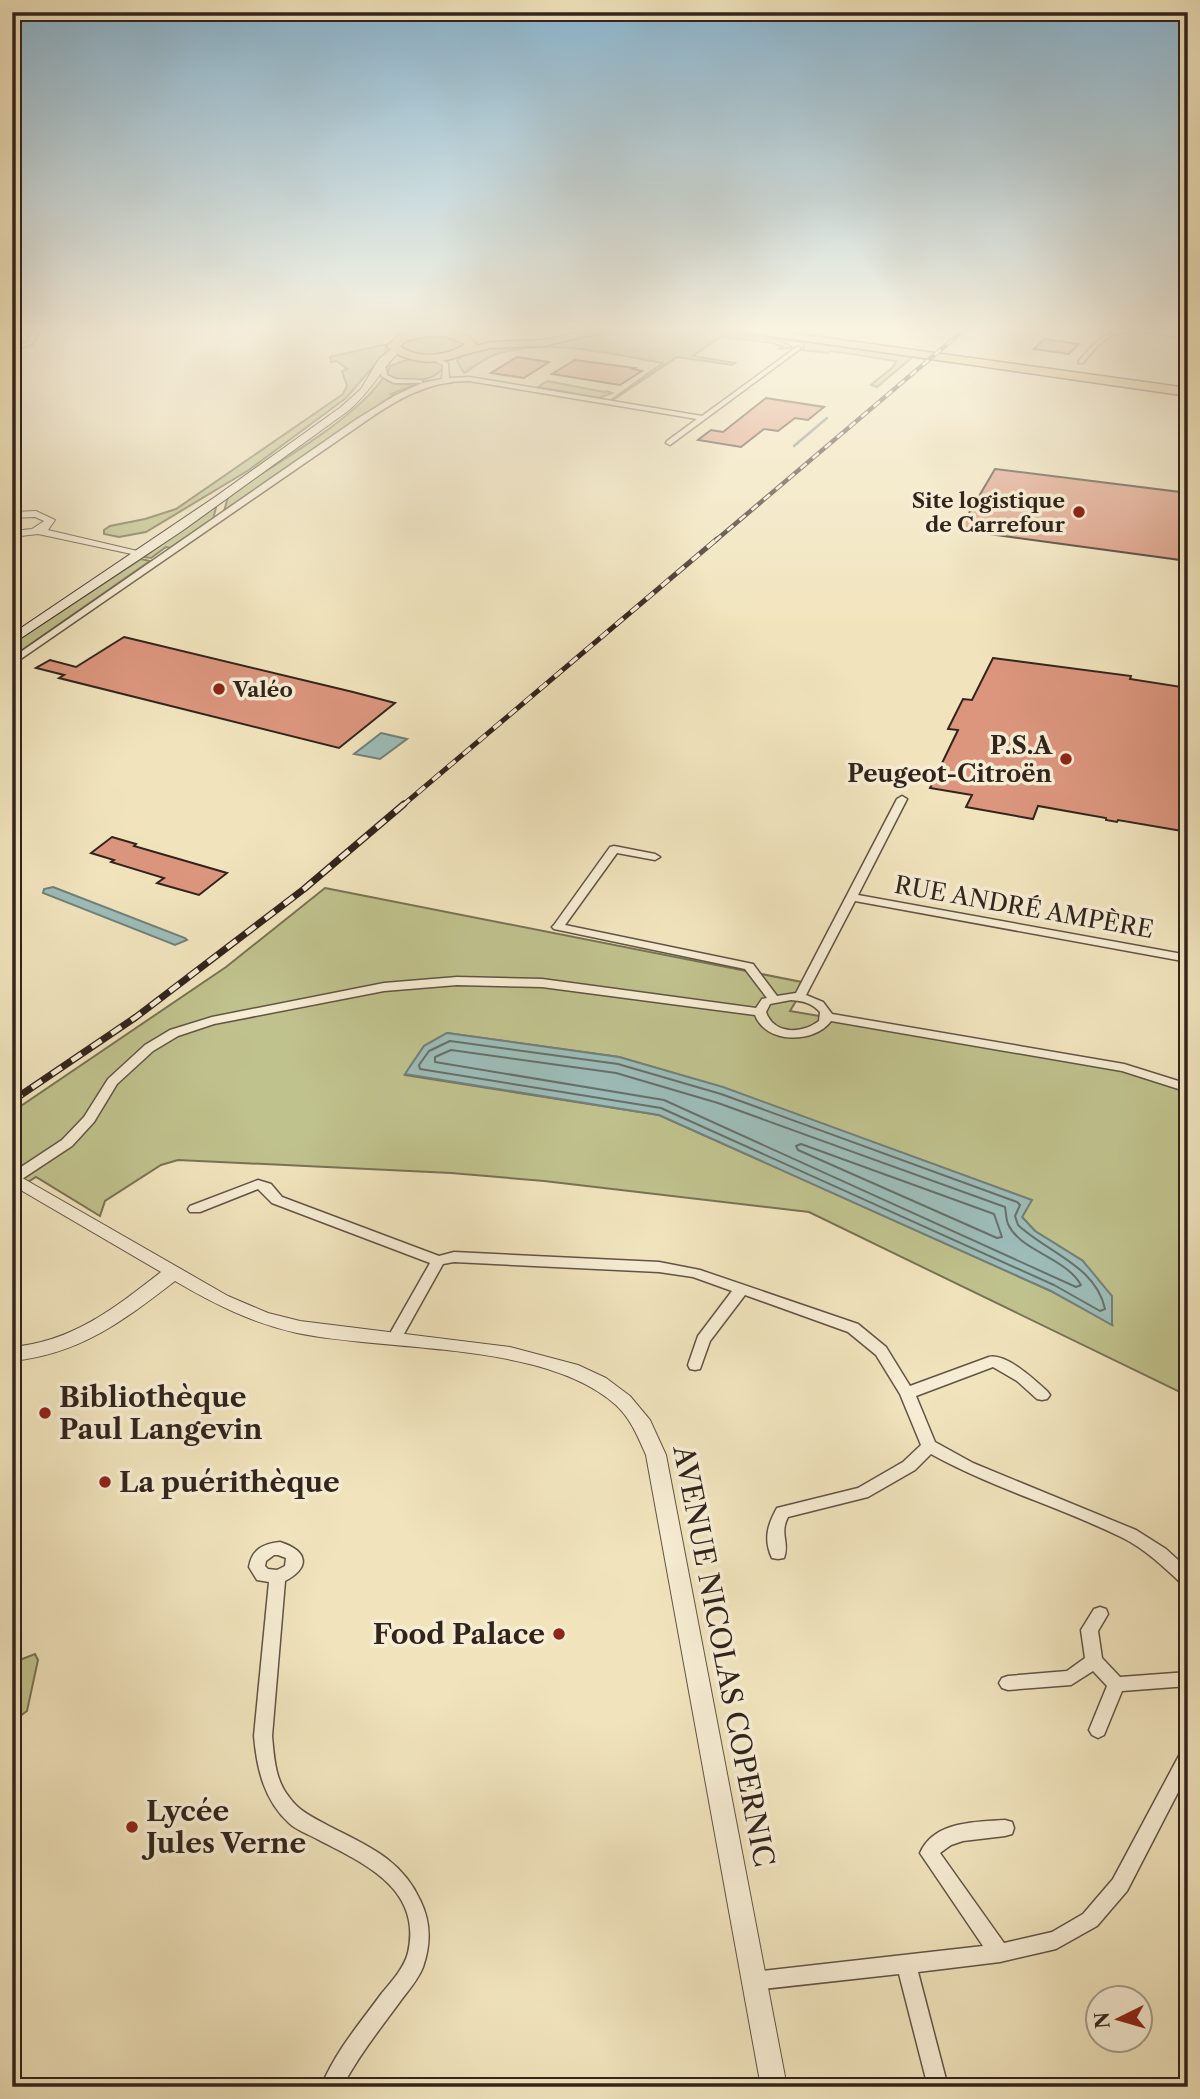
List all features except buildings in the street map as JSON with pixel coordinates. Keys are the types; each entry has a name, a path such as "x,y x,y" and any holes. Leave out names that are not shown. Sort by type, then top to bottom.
{"main road":[{"path":"12,629 237,488 317,428"},
{"path":"12,640 137,550"}],"street":[{"path":"12,662 350,428"},
{"path":"670,443 690,428"},
{"path":"12,515 44,516 50,520 42,529"},
{"path":"12,534 42,529 137,550"},
{"path":"800,996 902,799"},
{"path":"655,857 614,849 558,927 748,965 773,999"},
{"name":"RUE ANDRÉ AMPÈRE","path":"852,897 1188,959"},
{"path":"13,1178 68,1143 89,1119 112,1082 149,1048 174,1033 212,1021 384,987 457,981 542,983 760,1012"},
{"path":"800,996 820,1004 827,1017 814,1031 786,1033 769,1027 760,1017 760,1012 766,1002 773,999 800,996"},
{"path":"827,1017 1124,1068 1188,1088"},
{"name":"AVENUE NICOLAS COPERNIC","path":"13,1178 222,1300 263,1318 300,1327 395,1337 529,1356 557,1363 607,1388 634,1413 649,1436 656,1455 774,2087"},
{"path":"195,1209 258,1184 266,1187 277,1200 439,1261 454,1257 659,1267 695,1273 853,1328 881,1351 907,1393 929,1446 967,1466 1130,1534 1188,1578"},
{"path":"395,1337 439,1261"},
{"path":"12,1354 51,1350 76,1341 174,1272"},
{"path":"695,1365 703,1340 741,1290"},
{"path":"907,1393 993,1361 1022,1377 1042,1395"},
{"path":"778,1553 775,1527 783,1512 862,1493 909,1466 929,1446"},
{"path":"277,1577 264,1720 268,1779 280,1801 297,1819 379,1862 391,1872 413,1901 419,1925 418,1951 413,1968 346,2059 331,2087"},
{"path":"1100,1614 1090,1630 1094,1661 1116,1684"},
{"path":"1008,1683 1071,1678 1094,1661"},
{"path":"1116,1684 1188,1679"},
{"path":"1098,1730 1116,1684"},
{"path":"754,1981 1000,1953 1056,1940 1090,1920 1120,1885 1188,1755"},
{"path":"1000,1953 929,1853 936,1842 953,1834 1005,1828"},
{"path":"906,1964 938,2087"}],"green space":[{"path":"294,428 306,428 249,470 146,532 119,537 104,534 104,530 110,526 176,509"},
{"path":"329,428 345,428 224,511 228,497 233,492"},
{"path":"217,504 213,519 170,548 166,547 151,558 144,557"},
{"path":"141,559 150,561 12,657 12,644"},
{"path":"325,888 807,983 790,1011 1124,1068 1188,1087 1188,1396 809,1212 544,1181 451,1173 178,1160 161,1165 105,1201 100,1216 36,1177 12,1192 12,1112 226,967","holes":["447,1033 619,1057 723,1088 1031,1200 1022,1217 1035,1231 1083,1261 1112,1324 1051,1291 659,1115 405,1075 424,1046"]},
{"path":"35,1654 38,1660 27,1711 12,1722 12,1663"}],"water":[{"path":"381,733 407,739 380,759 354,754"},
{"path":"53,887 187,940 175,945 43,893 44,889"},
{"path":"447,1033 619,1057 723,1087 1032,1200 1022,1217 1035,1231 1083,1261 1112,1296 1112,1325 1051,1291 659,1115 405,1074 424,1046"}],"waterway":[{"path":"794,446 815,428"}],"railway":[{"path":"715,541 848,428"},
{"path":"402,806 717,539"},
{"path":"12,1101 136,1017 304,889 404,804"}],"place":[{"name":"Site logistique de Carrefour","path":"1079,512"},
{"name":"Valéo","path":"219,689"},
{"name":"P.S.A Peugeot-Citroën","path":"1066,759"},
{"name":"Bibliothèque Paul Langevin","path":"45,1413"},
{"name":"La puérithèque","path":"105,1482"},
{"name":"Food Palace","path":"559,1634"},
{"name":"Lycée Jules Verne","path":"132,1827"}]}
